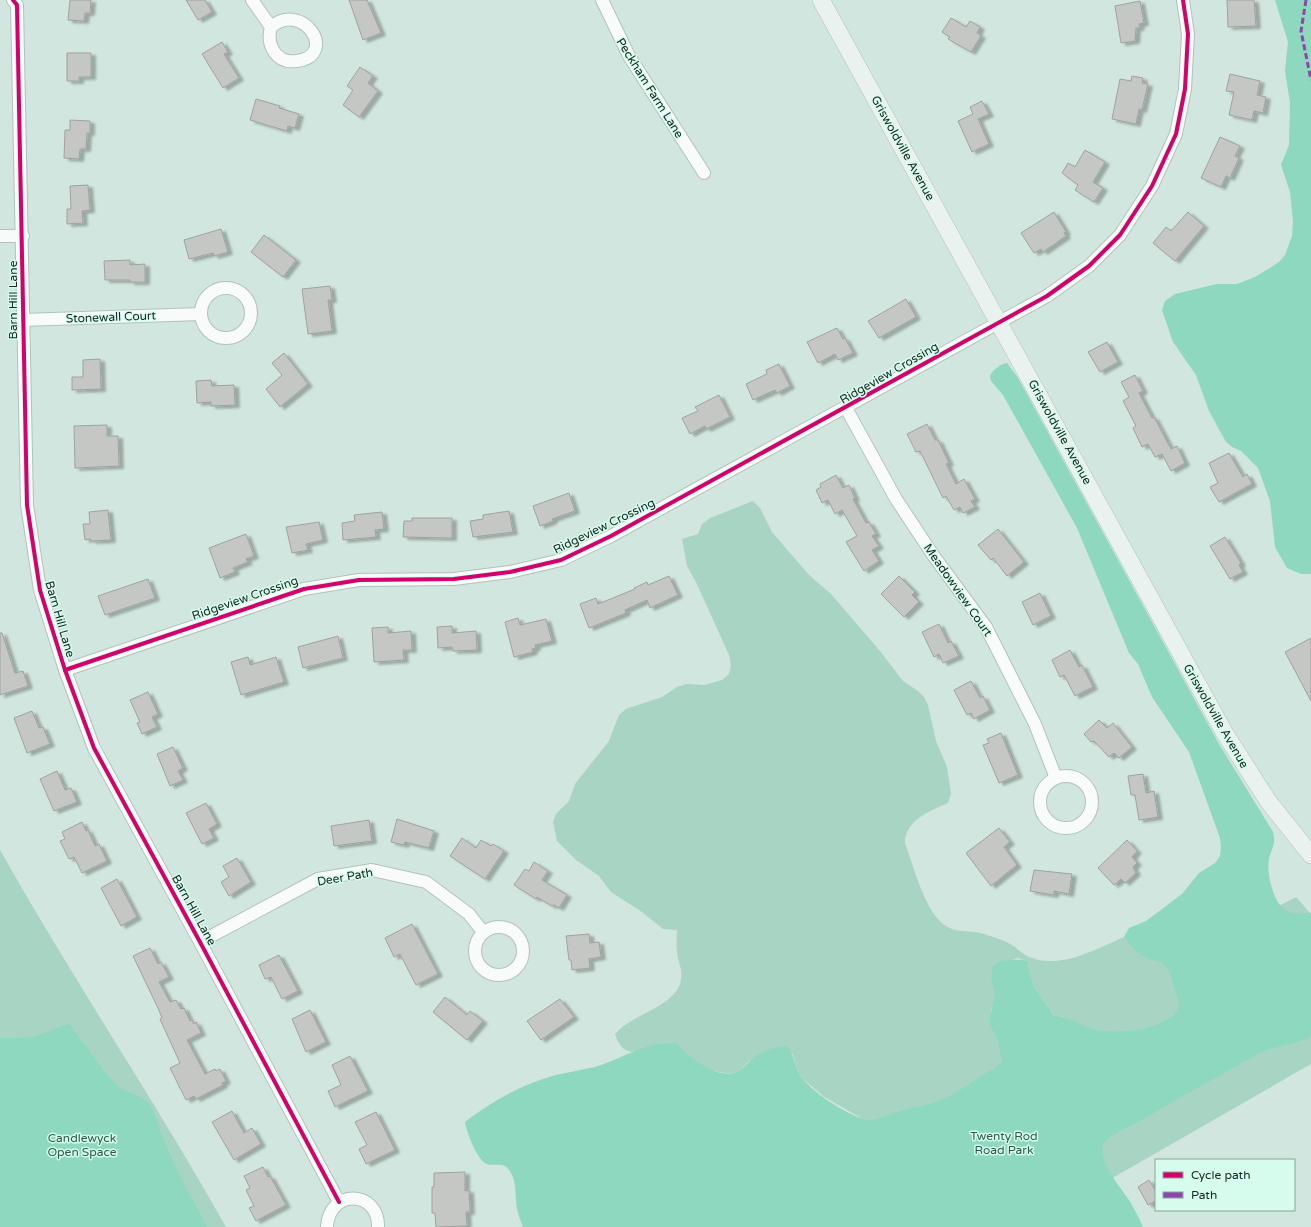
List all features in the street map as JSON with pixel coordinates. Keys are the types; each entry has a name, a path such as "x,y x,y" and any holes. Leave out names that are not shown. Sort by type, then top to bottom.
{"street":[{"path":"252,0 271,27 269,36 270,46 275,54 282,59 292,62 301,60 309,55 314,48 317,39 315,29 310,21 303,16 294,13 284,15 276,20 271,27"},
{"name":"Peckham Farm Lane","path":"602,0 628,56 704,173"},
{"name":"Griswoldville Avenue","path":"821,0 1224,732 1268,801 1311,855"},
{"name":"Ridgeview Crossing","path":"65,670 304,589 359,580 454,579 510,572 561,560 611,536 846,408 999,321 1048,296 1089,266 1120,236 1152,186 1176,134 1185,89 1188,34 1183,0"},
{"name":"Barn Hill Lane","path":"18,2 17,41 23,236 22,320 27,504 40,590 65,670 94,748 339,1202"},
{"path":"0,236 23,236"},
{"path":"225,288 235,289 244,294 249,302 252,312 250,322 245,330 237,336 227,339 218,337 209,332 203,324 201,314 202,304 207,296 215,290 225,288"},
{"name":"Stonewall Court","path":"22,320 201,314"},
{"name":"Meadowview Court","path":"846,408 896,499 933,555 986,627 1035,724 1056,778"},
{"path":"1069,776 1081,780 1087,786 1091,794 1093,802 1091,811 1080,824 1072,828 1055,826 1043,814 1040,797 1043,789 1056,778 1069,776"},
{"name":"Deer Path","path":"200,942 318,879 372,870 426,882 469,914 484,932"},
{"path":"501,926 510,929 518,935 523,943 524,953 521,962 516,969 507,974 498,975 488,973 481,967 476,958 475,949 477,940 484,932 492,927 501,926"},
{"path":"327,1227 328,1218 332,1209 339,1202 349,1198 359,1199 368,1203 375,1211 378,1220 378,1227"}],"green space":[{"path":"1275,0 1311,0 1311,574 1301,574 1287,568 1275,547 1270,501 1258,468 1241,451 1232,447 1226,442 1209,411 1196,375 1173,342 1162,310 1165,301 1175,294 1217,284 1237,284 1255,277 1279,262 1285,255 1292,236 1293,221 1290,192 1281,165 1289,145 1290,103 1285,71 1288,42"},
{"name":"Twenty Rod Road Park","path":"1007,363 1018,378 1219,744 1273,832 1274,843 1268,865 1270,881 1275,897 1279,904 1289,912 1311,913 1311,1037 1261,1052 1109,1138 1104,1144 1102,1152 1104,1160 1108,1169 1131,1203 1143,1227 523,1227 517,1211 515,1186 511,1173 503,1165 487,1164 480,1158 473,1146 465,1122 497,1100 531,1083 556,1075 595,1067 635,1051 665,1043 676,1043 705,1067 723,1073 732,1073 742,1069 754,1057 770,1049 788,1046 800,1075 808,1085 831,1102 848,1112 863,1119 872,1120 944,1099 959,1091 1002,1061 998,1042 990,1025 990,1015 995,995 991,976 993,967 1000,960 1027,961 1034,987 1054,1016 1067,1018 1091,1029 1106,1031 1129,1031 1142,1029 1165,1021 1173,1015 1178,1008 1178,998 1165,965 1143,957 1124,937 1129,928 1146,921 1182,894 1199,873 1215,863 1220,856 1220,838 1189,752 1152,697 1138,664 1129,653 1077,528 1003,395 991,381 990,376 993,372 999,366"},
{"name":"Twenty Rod Road Park","path":"753,501 760,508 772,532 809,575 831,594 880,651 903,681 924,697 928,705 936,741 947,767 951,794 948,803 926,813 914,822 906,835 905,843 924,896 929,906 941,922 951,929 984,934 1002,940 1029,957 1053,961 1065,960 1090,952 1124,937 1144,958 1163,962 1165,965 1296,897 1311,914 1311,1064 1102,1184 864,1120 823,1096 803,1079 798,1071 792,1053 756,1057 750,1060 738,1071 725,1073 708,1069 689,1057 678,1045 673,1043 664,1043 632,1052 626,1050 620,1045 615,1034 632,1021 663,1003 678,989 681,980 681,969 677,949 677,930 663,929 642,912 611,892 599,876 576,860 557,841 553,822 556,814 569,801 575,784 609,741 619,715 626,709 662,697 677,687 686,684 705,685 722,680 729,674 731,665 729,655 696,582 687,566 682,539 698,534 702,524 710,518","holes":["1018,958 1027,961 1034,987 1054,1016 1065,1017 998,1042 994,1034 990,1018 995,996 992,972 1000,960 1009,961"]},
{"name":"Candlewyck Open Space","path":"0,850 27,898 199,1179 226,1227 0,1227"},
{"name":"Candlewyck Open Space","path":"69,1024 111,1079 122,1089 142,1098 152,1108 163,1138 175,1164 207,1227 0,1227 0,1038 32,1037"}],"building":[{"path":"70,0 91,0 90,13 85,13 84,21 68,20"},
{"path":"186,0 205,0 212,12 198,20"},
{"path":"349,0 367,0 381,33 363,40"},
{"path":"1227,0 1254,0 1256,26 1228,27"},
{"path":"1140,1 1144,23 1139,24 1140,28 1136,28 1135,41 1121,43 1115,6"},
{"path":"951,18 966,27 970,21 980,27 977,33 981,36 971,52 948,39 950,37 942,32"},
{"path":"222,42 228,52 224,54 239,78 223,88 202,54"},
{"path":"67,53 91,53 91,77 79,77 79,81 67,81"},
{"path":"360,67 373,76 368,83 378,91 359,117 343,105 353,90 347,86"},
{"path":"1230,74 1260,81 1257,95 1266,97 1263,113 1254,111 1252,120 1229,115 1234,92 1226,91"},
{"path":"1132,76 1143,78 1142,83 1148,84 1142,110 1139,109 1136,124 1112,119 1120,79 1131,81"},
{"path":"256,99 280,106 279,108 299,114 295,128 288,126 287,131 250,120"},
{"path":"982,101 989,114 978,119 989,144 972,152 958,121 973,114 970,107"},
{"path":"70,120 90,121 90,133 87,133 86,149 80,149 79,159 64,158 65,130 70,130"},
{"path":"1220,137 1240,146 1235,156 1239,158 1230,178 1226,176 1221,187 1201,178"},
{"path":"1085,150 1105,162 1093,182 1103,188 1094,202 1075,190 1078,185 1062,173 1068,163 1075,167"},
{"path":"88,185 90,210 82,211 83,223 67,224 67,209 71,209 70,186"},
{"path":"1054,212 1066,232 1064,233 1066,236 1043,252 1041,249 1034,253 1021,233"},
{"path":"1188,212 1204,226 1175,261 1153,243 1166,227 1171,231"},
{"path":"221,229 228,252 214,256 213,253 189,259 184,240"},
{"path":"264,235 296,260 283,277 251,252"},
{"path":"130,260 130,265 145,264 145,282 130,282 130,280 105,280 104,261"},
{"path":"330,286 332,300 328,300 332,331 308,334 302,289"},
{"path":"906,299 916,317 879,338 868,321"},
{"path":"837,328 843,339 845,338 853,353 838,360 835,354 818,363 807,342"},
{"path":"1107,342 1118,362 1100,372 1088,352"},
{"path":"284,353 308,384 280,407 266,389 282,375 272,363"},
{"path":"100,359 101,389 72,390 72,377 83,377 83,360"},
{"path":"779,364 790,386 777,393 775,390 753,400 746,384 767,374 766,370"},
{"path":"1135,375 1143,391 1139,393 1152,418 1154,417 1171,449 1177,446 1185,463 1171,471 1162,454 1155,457 1148,444 1142,447 1133,428 1136,426 1123,401 1129,397 1121,382"},
{"path":"211,380 212,386 234,385 235,405 211,406 211,402 197,403 196,381"},
{"path":"719,395 730,417 706,429 705,426 690,434 682,418 698,411 695,407"},
{"path":"927,424 935,440 938,440 949,463 946,464 956,484 964,479 975,499 971,501 975,507 963,513 960,507 954,510 946,496 943,498 920,451 916,452 907,434"},
{"path":"107,425 107,436 118,436 119,466 75,468 74,426"},
{"path":"1229,453 1243,477 1247,474 1252,484 1219,502 1210,487 1218,483 1209,463"},
{"path":"836,475 843,488 849,485 855,498 853,499 866,523 869,522 876,534 872,536 879,546 872,550 879,561 864,571 846,542 857,536 842,510 835,514 828,500 822,503 816,490 821,487 820,484"},
{"path":"569,493 575,511 552,519 553,521 540,526 533,506"},
{"path":"108,510 111,540 85,540 83,524 90,524 89,512"},
{"path":"509,511 513,532 473,537 470,521 483,519 483,515"},
{"path":"382,512 384,529 375,530 376,537 343,540 342,523 355,521 354,515"},
{"path":"412,518 452,518 452,538 403,537 404,521 412,521"},
{"path":"319,522 323,540 306,544 308,550 292,553 286,527"},
{"path":"998,529 1024,562 1007,576 993,558 991,560 978,545"},
{"path":"246,534 254,556 246,559 248,562 233,568 235,572 220,578 209,548"},
{"path":"1225,537 1241,563 1239,565 1243,572 1230,579 1210,546"},
{"path":"669,576 678,595 650,608 647,600 625,610 626,613 589,628 580,604 596,598 598,604 635,589 634,588 647,582 648,585"},
{"path":"899,576 915,592 912,595 919,602 904,617 881,594"},
{"path":"148,579 155,598 105,615 98,596"},
{"path":"1040,593 1051,616 1033,625 1022,602"},
{"path":"518,618 520,625 546,619 552,641 535,645 536,648 532,649 533,652 514,657 505,622"},
{"path":"939,624 948,643 951,641 959,656 943,663 939,654 934,657 922,632"},
{"path":"452,626 452,633 476,631 477,650 453,651 452,647 438,648 437,627"},
{"path":"388,627 388,633 411,631 412,650 403,650 404,660 374,662 372,628"},
{"path":"0,633 2,633 15,673 23,671 28,686 0,695"},
{"path":"338,636 343,658 303,668 298,647"},
{"path":"1311,638 1311,701 1285,652"},
{"path":"1070,650 1079,667 1082,665 1093,687 1075,696 1064,675 1060,677 1052,660"},
{"path":"248,657 250,665 276,657 284,682 241,695 231,662"},
{"path":"971,681 980,698 983,696 990,710 974,719 971,713 967,715 954,690"},
{"path":"148,692 158,714 152,717 157,727 142,734 137,723 140,722 130,700"},
{"path":"32,711 39,728 43,727 50,744 27,753 14,718"},
{"path":"1099,720 1107,728 1113,723 1132,747 1119,758 1114,753 1109,757 1094,741 1091,742 1084,734"},
{"path":"1001,733 1018,775 999,783 983,745 989,743 987,739"},
{"path":"173,747 183,768 178,771 183,780 170,786 157,754"},
{"path":"57,771 65,790 71,788 77,802 54,811 40,779"},
{"path":"1143,774 1146,793 1154,791 1158,817 1139,820 1135,795 1131,795 1128,776"},
{"path":"206,803 217,824 209,829 214,838 202,844 186,813"},
{"path":"397,819 434,831 429,848 405,842 404,845 391,842"},
{"path":"369,820 372,841 334,846 331,826"},
{"path":"82,822 86,831 88,830 95,846 99,844 107,861 82,873 74,857 69,859 60,841 65,839 62,832"},
{"path":"999,828 1010,842 1004,847 1017,865 991,886 966,853"},
{"path":"462,838 476,848 481,840 491,846 493,844 504,851 485,879 450,856"},
{"path":"1127,840 1137,851 1132,857 1137,863 1133,867 1136,873 1125,883 1121,879 1114,885 1098,868"},
{"path":"237,858 251,882 229,896 221,882 229,877 223,866"},
{"path":"534,862 548,871 542,880 567,895 559,908 554,905 552,906 537,897 536,899 514,885 525,869 529,871"},
{"path":"1034,870 1072,874 1069,894 1054,891 1054,895 1030,891"},
{"path":"117,879 137,917 121,926 101,888"},
{"path":"412,924 438,974 416,985 400,954 394,957 385,938"},
{"path":"589,934 590,943 599,942 601,957 589,959 590,968 572,970 571,960 569,960 566,936"},
{"path":"150,948 158,964 161,962 169,977 159,982 170,1002 176,1000 181,1009 184,1008 190,1021 192,1020 194,1024 196,1022 201,1033 187,1040 205,1074 215,1069 216,1071 220,1069 226,1081 222,1083 223,1085 196,1099 194,1096 186,1100 170,1068 180,1063 160,1019 162,1018 158,1008 133,956"},
{"path":"279,955 298,991 282,999 271,977 265,979 259,965"},
{"path":"445,997 467,1015 470,1011 483,1021 467,1040 433,1012"},
{"path":"560,999 574,1017 541,1040 527,1021"},
{"path":"310,1010 326,1042 306,1052 292,1019"},
{"path":"350,1056 368,1091 335,1107 328,1091 341,1085 332,1065"},
{"path":"232,1111 244,1133 252,1128 261,1144 234,1160 212,1122"},
{"path":"376,1112 395,1150 366,1164 359,1149 367,1145 355,1122"},
{"path":"263,1167 268,1177 270,1176 286,1205 256,1221 249,1208 254,1206 246,1190 250,1188 244,1176"},
{"path":"465,1172 465,1191 469,1190 470,1212 466,1212 467,1226 436,1227 435,1213 432,1213 432,1187 434,1187 434,1173"},
{"path":"1149,1180 1155,1190 1155,1202 1148,1205 1138,1187"}],"marked path":[{"path":"1306,0 1301,31 1311,80"}],"cycle path":[{"path":"13,0 17,5 27,505 40,590 65,670 94,748 339,1202"},
{"path":"65,670 304,589 359,580 454,579 510,572 561,560 611,536 1047,296 1089,266 1120,235 1152,186 1176,134 1185,89 1188,34 1183,0"}]}
